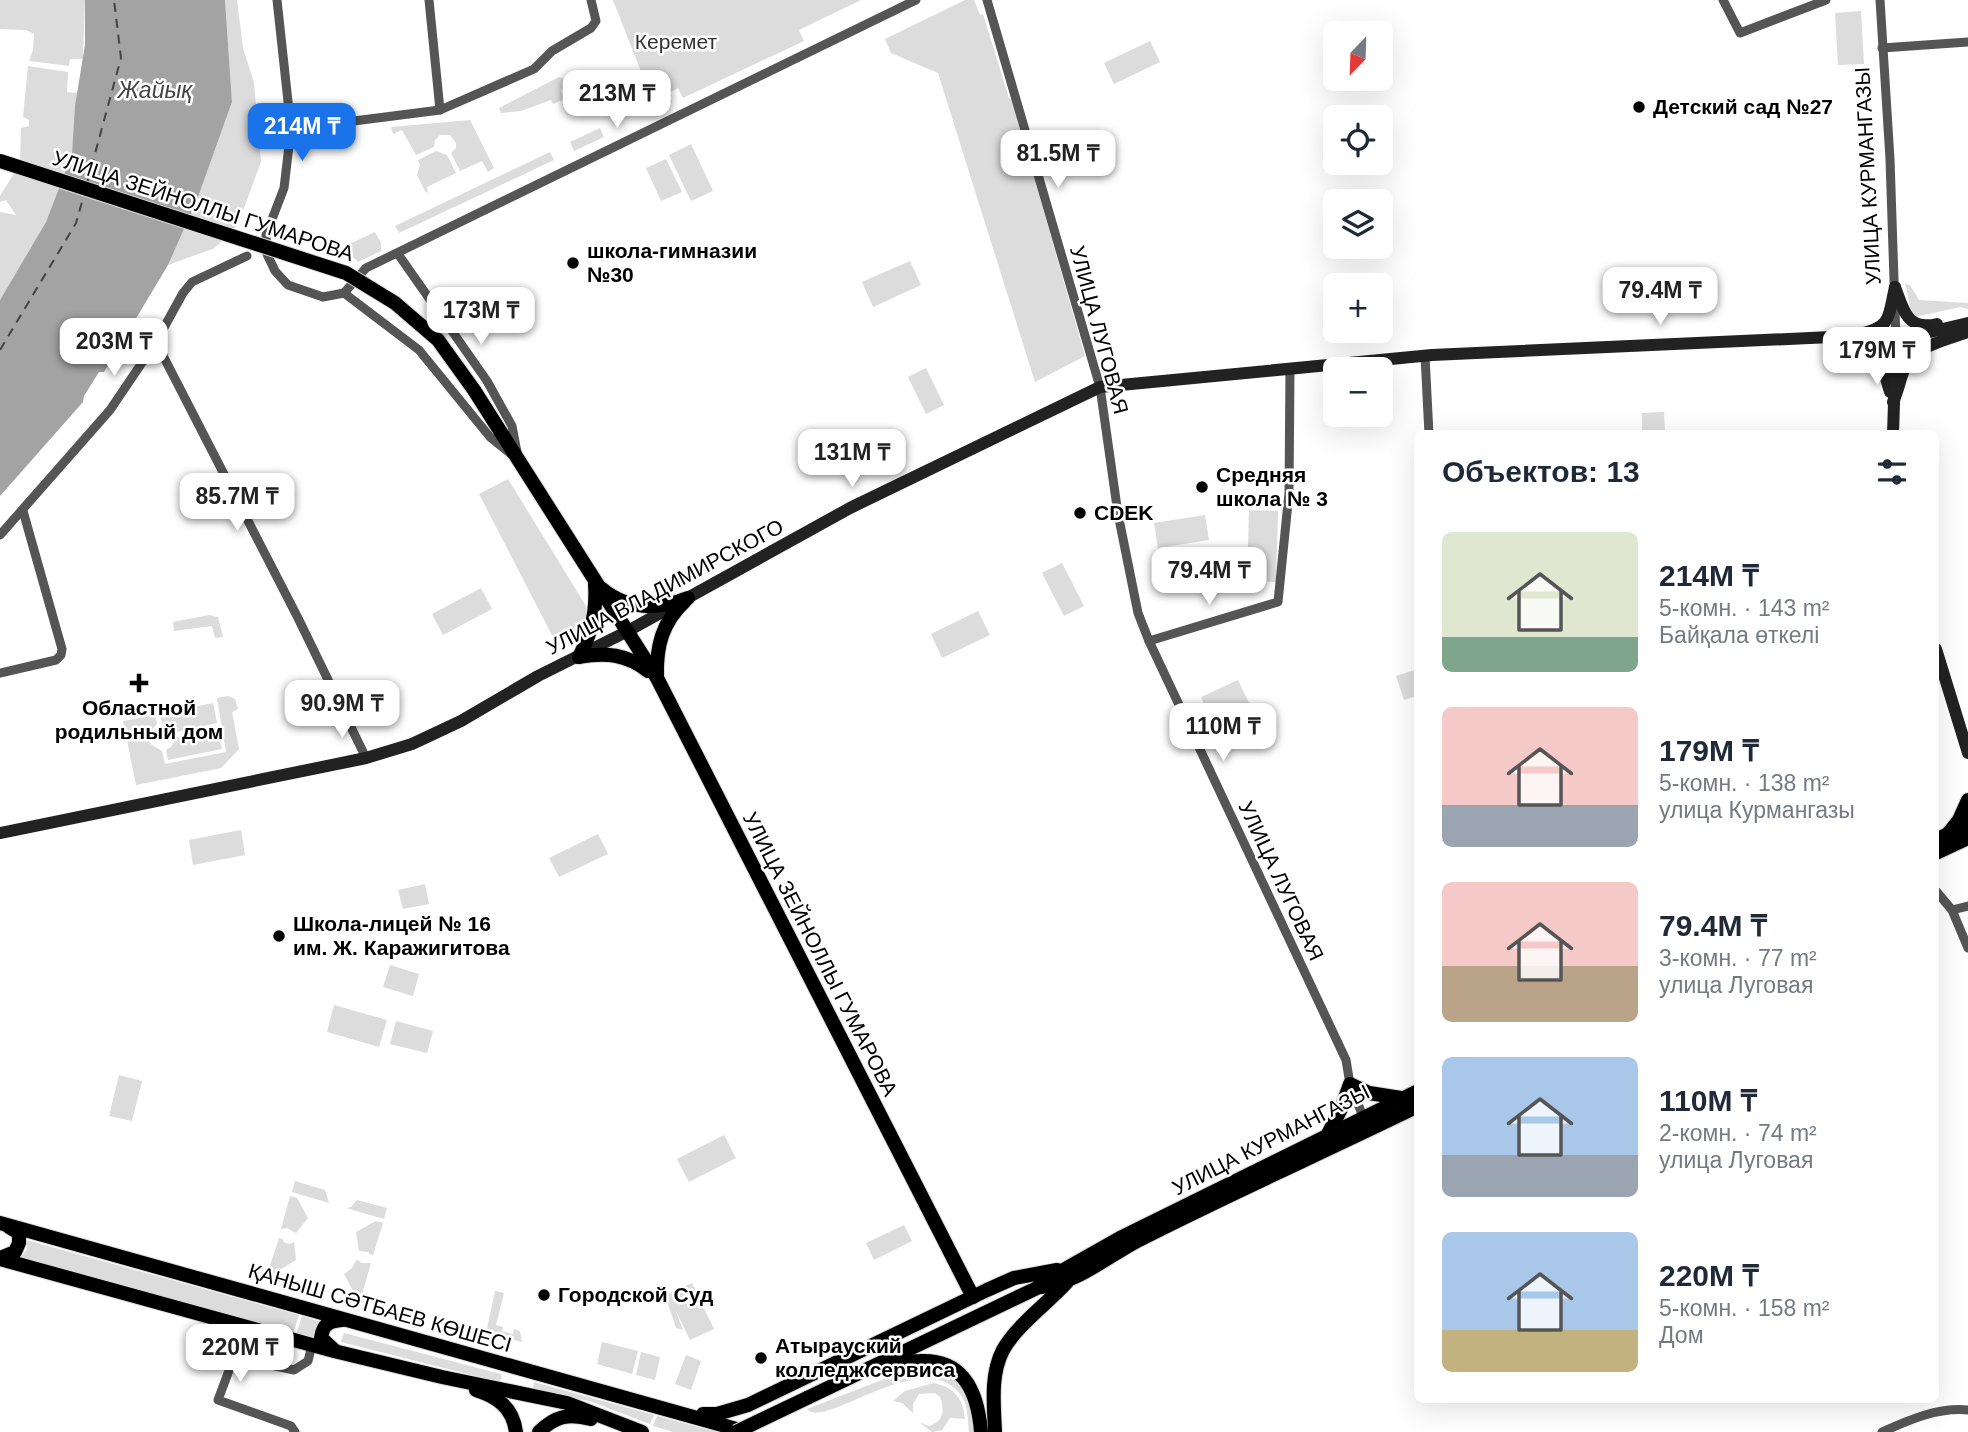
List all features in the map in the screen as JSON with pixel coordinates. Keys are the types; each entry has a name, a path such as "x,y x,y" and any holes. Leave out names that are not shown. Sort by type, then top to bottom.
{"main road":[{"name":"УЛИЦА ЗЕЙНОЛЛЫ ГУМАРОВА","path":"0,161 346,274 395,303 438,340 474,390 657,678 973,1297"},
{"path":"594,582 607,592 636,605 663,606 688,598"},
{"path":"579,656 589,638 594,619 594,582"},
{"path":"657,678 656,656 662,633 673,614 688,598"},
{"path":"579,656 599,653 619,656 640,664 657,678"},
{"path":"1942,837 1959,820 1968,800"},
{"path":"1942,837 1968,824"},
{"path":"1939,852 1968,838"},
{"path":"1328,1135 1350,1084 1369,1093 1402,1098"},
{"name":"УЛИЦА КУРМАНГАЗЫ","path":"736,1432 1037,1288 1053,1286 1067,1274 1140,1235 1366,1124 1402,1098 1414,1093"},
{"name":"УЛИЦА КУРМАНГАЗЫ","path":"1285,1163 1328,1135 1414,1107"},
{"path":"0,1259 15,1252 19,1243 19,1233 3,1224"},
{"name":"ҚАНЫШ СӘТБАЕВ КӨШЕСІ","path":"3,1224 748,1432"},
{"name":"ҚАНЫШ СӘТБАЕВ КӨШЕСІ","path":"0,1259 334,1351 567,1403 641,1432"},
{"path":"684,1413 717,1414 748,1405 1014,1278 1067,1274"},
{"path":"995,1432 994,1387 1002,1351 1067,1274"},
{"path":"334,1351 321,1338 322,1330 332,1321 343,1320"},
{"path":"866,1369 922,1361 942,1363 958,1372 974,1394 979,1409 981,1432"},
{"path":"498,1387 505,1381 508,1371 503,1364"},
{"path":"442,1377 497,1399 514,1419 516,1432"},
{"path":"539,1432 559,1417 573,1415 641,1432"}],"street":[{"path":"277,0 291,129 284,188 266,235 267,254 275,271 288,285 323,297 344,293 366,268 916,0"},
{"path":"429,0 440,110"},
{"path":"291,129 440,110 534,69 552,51 591,28 596,21 591,0"},
{"name":"УЛИЦА ЛУГОВАЯ","path":"987,0 1100,387 1118,514 1138,613 1346,1060 1350,1084 1366,1124"},
{"path":"1723,0 1740,33 1826,0"},
{"name":"УЛИЦА КУРМАНГАЗЫ","path":"1880,0 1895,287 1893,430"},
{"path":"1882,48 1968,42"},
{"path":"398,254 487,382 512,426 519,460"},
{"path":"0,535 110,410 192,282 247,256"},
{"path":"1895,287 1903,311 1911,322 1924,327 1968,320"},
{"path":"1845,338 1877,330 1887,321 1895,287"},
{"path":"344,293 419,350 489,437 519,460"},
{"name":"УЛИЦА ВЛАДИМИРСКОГО","path":"0,833 366,758 412,744 461,721 538,676 626,632 850,508 1100,387 1425,356 1845,338 1896,340 1968,320"},
{"path":"1893,402 1906,366 1913,356 1968,332"},
{"path":"1845,338 1874,352 1883,361 1893,402"},
{"path":"156,342 345,710 366,758"},
{"path":"1425,356 1429,430"},
{"path":"1149,641 1278,602 1289,493 1290,368"},
{"path":"0,673 56,660 62,649 23,511"},
{"path":"1939,659 1968,753"},
{"path":"1939,895 1952,910 1968,948"},
{"path":"1952,910 1968,906"},
{"path":"295,1432 291,1426 218,1400 234,1357 294,1370 308,1361 312,1345"},
{"path":"1882,1432 1933,1412 1954,1408 1968,1410"}],"green space":[{"path":"0,0 85,0 83,59 70,59 69,66 29,61 34,34 26,30 0,29"},
{"path":"225,0 237,0 243,48 254,83 261,162 238,224 215,248 168,265 197,200 232,102"},
{"name":"Керемет","path":"613,0 861,0 799,30 804,41 683,98 678,88 668,93 672,102 656,110"},
{"path":"965,0 974,0 980,15 983,14 1009,98 1012,100 1085,356 1035,382 938,73 891,53 885,39"},
{"path":"1861,11 1864,64 1838,65 1835,13"},
{"path":"1150,41 1160,62 1114,84 1104,63"},
{"path":"28,66 68,72 67,92 78,93 72,154 46,222 0,300 0,212 16,215 6,200 0,202 0,196 20,164 21,128 29,126 29,120 23,117"},
{"path":"559,77 564,79 568,88 561,90 563,96 571,94 574,100 569,102 567,98 553,104 551,100 521,111 501,113 499,108"},
{"path":"470,120 494,168 488,172 482,161 460,171 451,153 456,148 456,143 450,135 440,135 435,140 434,147 416,155 402,130 393,134 391,127"},
{"path":"600,128 604,137 574,151 570,142"},
{"path":"691,144 713,191 691,201 669,155"},
{"path":"436,151 447,155 456,173 427,187 428,193 417,175 420,165 418,160"},
{"path":"550,152 554,160 399,233 395,226"},
{"path":"666,159 682,192 661,201 646,168"},
{"path":"375,232 381,243 381,251 358,262 343,247"},
{"path":"910,261 921,285 873,307 862,282"},
{"path":"1905,284 1910,285 1919,300 1968,303 1968,309 1961,307 1914,317"},
{"path":"926,368 944,405 926,414 908,377"},
{"path":"1664,412 1665,430 1642,430 1642,413"},
{"path":"508,479 586,606 587,625 555,641 479,494"},
{"path":"1249,510 1278,511 1276,582 1247,581"},
{"path":"1205,515 1209,540 1158,548 1154,523"},
{"path":"1062,563 1084,606 1064,616 1042,573"},
{"path":"481,588 492,609 443,635 432,614"},
{"path":"978,611 990,635 942,658 931,634"},
{"path":"209,615 218,617 223,637 215,638 212,626 174,631 173,622"},
{"path":"1414,670 1414,697 1404,700 1396,676"},
{"path":"1238,680 1250,705 1212,722 1201,697"},
{"path":"228,696 235,699 238,709 232,712 239,749 221,768 136,785 123,721 155,715 157,724 149,733 148,740 162,751 165,764 226,752 217,698"},
{"path":"213,703 217,723 177,732 162,723 159,714"},
{"path":"1251,709 1262,734 1225,751 1213,726"},
{"path":"218,729 222,749 168,760 166,750 177,737"},
{"path":"241,830 245,855 193,865 189,840"},
{"path":"598,834 608,854 559,877 549,858"},
{"path":"425,884 429,904 403,909 398,890"},
{"path":"390,965 419,974 413,996 383,987"},
{"path":"334,1005 387,1020 379,1047 327,1032"},
{"path":"396,1021 433,1031 427,1053 390,1044"},
{"path":"119,1075 142,1081 132,1121 109,1116"},
{"path":"724,1135 736,1158 689,1182 677,1159"},
{"path":"295,1181 325,1190 329,1203 292,1192"},
{"path":"290,1196 297,1198 308,1218 296,1233 287,1228 281,1229"},
{"path":"357,1200 387,1208 384,1219 346,1208 351,1207"},
{"path":"376,1221 383,1223 373,1255 359,1251 356,1232"},
{"path":"904,1225 912,1241 874,1260 866,1243"},
{"path":"279,1238 290,1244 294,1242 296,1260 273,1274 268,1272"},
{"path":"26,1240 299,1315 293,1334 21,1257 27,1249"},
{"path":"357,1259 361,1263 371,1263 361,1298 356,1296 344,1274 352,1268"},
{"path":"692,1283 714,1329 690,1340 676,1311 683,1330 676,1328 667,1301 668,1294"},
{"path":"495,1291 504,1293 496,1325 503,1327 502,1331 513,1334 514,1329 520,1331 522,1342 486,1333"},
{"path":"302,1316 321,1322 315,1330 317,1341 296,1335"},
{"path":"344,1333 501,1374 502,1378 499,1382 341,1342"},
{"path":"602,1342 638,1351 632,1374 597,1364"},
{"path":"641,1352 660,1357 655,1380 636,1375"},
{"path":"686,1355 701,1361 691,1390 675,1384"},
{"path":"918,1366 943,1368 972,1395 975,1432 969,1432 964,1400 948,1384 927,1378 879,1390 834,1409 817,1413 807,1409"},
{"path":"534,1382 654,1415 650,1424 592,1402 533,1388"},
{"path":"933,1383 947,1387 960,1399 965,1419 950,1418 942,1430 932,1432 919,1422 929,1426 940,1418 943,1411 942,1402 935,1393 919,1394 913,1404 913,1413 902,1403 893,1401 905,1391"},
{"path":"657,1416 717,1432 673,1432 653,1426"}],"water":[{"name":"Жайық","path":"85,0 225,0 232,102 197,200 168,265 104,372 99,372 84,396 83,402 0,496 0,300 46,222 72,154 75,106 85,45"}],"ferry route":[{"path":"87,183 121,58 114,0"},
{"path":"0,350 76,223 84,195"}],"place":[{"name":"Детский сад №27","path":"1639,107"},
{"name":"школа-гимназии №30","path":"573,263"},
{"name":"Средняя школа № 3","path":"1202,487"},
{"name":"CDEK","path":"1080,513"},
{"name":"Областной родильный дом","path":"139,683"},
{"name":"Школа-лицей № 16 им. Ж. Каражигитова","path":"279,936"},
{"name":"Городской Суд","path":"544,1295"},
{"name":"Атырауский колледж сервиса","path":"761,1358"}]}
